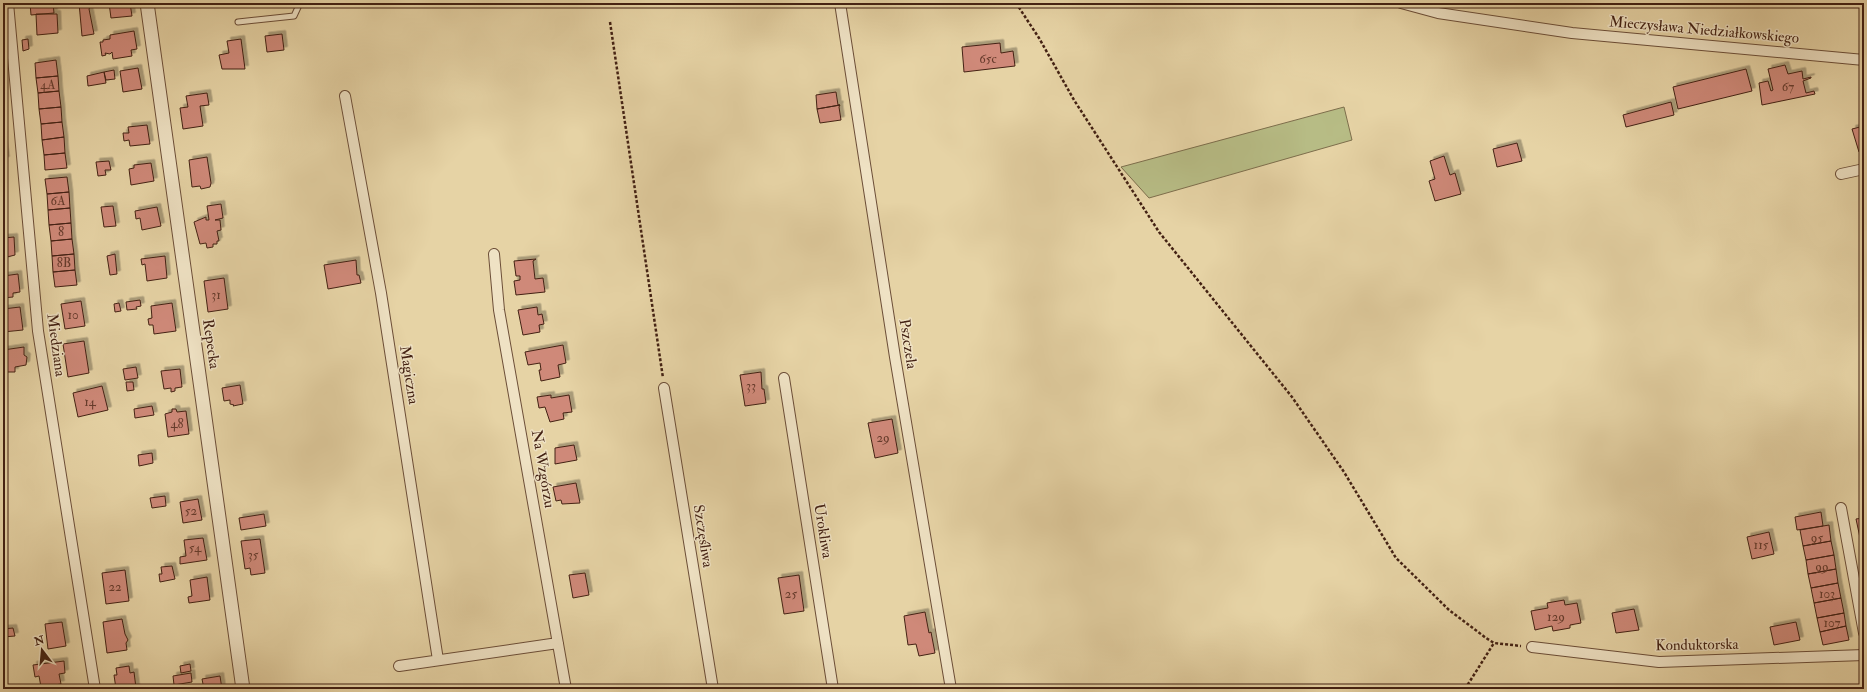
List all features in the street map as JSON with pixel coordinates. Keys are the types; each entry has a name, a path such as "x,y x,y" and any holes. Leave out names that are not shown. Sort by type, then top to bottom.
{"street":[{"name":"Miedziana","path":"8,3 38,331 95,689"},
{"name":"Repecka","path":"147,3 243,689"},
{"name":"Pszczela","path":"840,3 895,357 951,689"},
{"name":"Mieczysława Niedziałkowskiego","path":"1401,3 1438,13 1572,33 1864,60"},
{"name":"Magiczna","path":"345,96 382,301 438,660"},
{"path":"1841,174 1864,169"},
{"name":"Na Wzgórzu","path":"494,254 499,310 566,689"},
{"name":"Urokliwa","path":"784,378 833,689"},
{"name":"Szczęśliwa","path":"664,388 713,689"},
{"path":"1841,508 1864,633"},
{"path":"400,666 558,643"},
{"name":"Konduktorska","path":"1532,647 1659,662 1864,655"}],"lane":[{"path":"238,22 294,16 300,3"}],"path":[{"path":"1016,3 1039,38 1074,100 1159,232 1292,397 1344,472 1396,558 1449,610 1494,643 1532,647"},
{"path":"610,22 664,388"},
{"path":"1465,689 1494,643"}],"green space":[{"path":"1344,107 1352,140 1149,198 1121,167"}],"building":[{"path":"30,3 53,3 54,13 31,15"},
{"path":"79,3 92,3 89,9 94,34 82,36"},
{"path":"109,3 130,3 132,16 111,18"},
{"path":"36,14 57,14 58,33 37,35"},
{"path":"134,31 137,49 131,50 132,56 113,59 112,52 110,54 105,53 106,55 102,56 100,42 110,39 110,35"},
{"path":"282,34 284,50 267,52 265,36"},
{"path":"28,39 29,49 23,51 22,40"},
{"path":"241,39 245,69 222,69 219,55 229,53 227,41"},
{"path":"1000,43 1001,53 1013,51 1015,66 964,72 962,47"},
{"path":"56,60 58,76 36,78 35,63"},
{"path":"1785,65 1788,74 1802,71 1803,79 1811,77 1803,81 1806,93 1814,91 1815,94 1762,105 1759,83 1768,81 1771,91 1773,90 1768,69"},
{"path":"138,68 142,89 123,92 120,71"},
{"path":"1746,69 1752,91 1678,109 1673,87"},
{"path":"114,70 115,79 106,80 104,72"},
{"path":"104,72 106,83 88,86 87,76"},
{"path":"58,76 59,91 38,93 36,78"},
{"path":"59,91 61,107 39,109 38,93"},
{"path":"836,92 838,105 840,105 817,109 816,95"},
{"path":"207,93 209,105 200,106 203,126 183,129 180,108 188,107 186,96"},
{"path":"1671,102 1674,115 1626,127 1623,115"},
{"path":"840,105 841,120 820,123 817,109"},
{"path":"61,107 62,122 41,124 39,109"},
{"path":"62,122 64,137 42,140 41,124"},
{"path":"147,125 150,144 130,146 129,140 124,141 123,133 129,133 128,127"},
{"path":"1864,126 1864,151 1859,152 1852,129"},
{"path":"64,137 65,153 44,155 42,140"},
{"path":"3,141 6,160 3,160"},
{"path":"1517,143 1522,161 1497,167 1493,149"},
{"path":"65,153 67,168 45,170 44,155"},
{"path":"1444,156 1450,175 1455,173 1461,194 1435,201 1429,181 1435,179 1430,161"},
{"path":"207,157 211,183 210,187 201,189 200,186 192,187 189,160"},
{"path":"109,161 111,170 105,170 106,175 98,176 96,162"},
{"path":"151,163 154,181 131,185 129,169 134,168 134,165"},
{"path":"67,177 69,192 47,194 45,179"},
{"path":"69,192 70,208 48,210 47,194"},
{"path":"221,204 223,218 215,220 220,220 221,230 217,231 219,241 217,241 217,244 213,244 213,247 207,248 206,243 200,244 194,222 206,217 206,220 209,220 207,206"},
{"path":"113,206 116,226 104,227 101,207"},
{"path":"157,207 161,226 142,230 140,218 136,219 135,211"},
{"path":"70,208 71,223 49,225 48,210"},
{"path":"71,223 72,239 51,241 49,225"},
{"path":"14,237 15,255 7,257 7,260 3,260 3,238"},
{"path":"72,239 74,254 52,256 51,241"},
{"path":"74,254 75,270 53,272 52,256"},
{"path":"115,254 117,274 110,275 107,256"},
{"path":"165,256 167,278 147,281 145,264 142,265 141,259"},
{"path":"536,259 533,261 535,279 543,278 545,292 516,295 514,281 520,280 520,276 516,276 514,261"},
{"path":"356,260 357,275 359,275 361,283 328,289 324,265"},
{"path":"75,270 77,285 55,287 53,272"},
{"path":"18,274 20,292 13,293 13,297 3,298 3,276"},
{"path":"224,278 228,309 208,312 204,281"},
{"path":"140,300 141,306 136,307 137,309 127,310 126,302"},
{"path":"81,301 85,326 65,329 61,304"},
{"path":"119,303 121,311 115,312 114,304"},
{"path":"172,303 176,331 154,334 153,325 149,325 148,319 152,318 151,306"},
{"path":"20,307 23,330 3,332 3,309"},
{"path":"537,307 538,315 542,314 544,324 539,325 540,332 523,335 518,310"},
{"path":"84,341 89,373 68,377 63,344"},
{"path":"563,345 566,363 558,365 560,377 541,381 539,370 541,370 540,363 528,365 525,352"},
{"path":"24,347 24,355 27,357 26,365 15,367 15,372 3,372 3,350"},
{"path":"136,367 138,378 125,380 123,369"},
{"path":"180,369 182,387 175,388 175,391 171,392 171,388 164,389 161,371"},
{"path":"761,372 762,389 764,389 766,403 745,406 740,375"},
{"path":"126,382 133,382 134,390 127,391"},
{"path":"240,385 243,404 233,406 234,405 230,404 230,400 224,401 222,388"},
{"path":"102,386 108,410 78,417 73,393"},
{"path":"551,395 551,398 569,395 572,412 563,413 564,419 550,422 545,407 539,408 537,397"},
{"path":"152,406 154,415 135,418 134,409"},
{"path":"172,409 176,409 177,412 186,411 189,434 168,437 165,414 172,412"},
{"path":"892,419 898,453 875,458 868,423"},
{"path":"574,445 577,460 555,464 555,448"},
{"path":"152,453 153,463 139,466 138,455"},
{"path":"576,483 580,503 562,504 561,500 556,501 553,487"},
{"path":"165,496 166,506 152,508 150,498"},
{"path":"198,499 202,520 183,523 180,502"},
{"path":"1821,512 1823,526 1797,530 1795,517"},
{"path":"264,514 266,526 241,530 239,518"},
{"path":"1863,518 1864,532 1859,533 1856,519"},
{"path":"1829,525 1831,541 1803,546 1800,530"},
{"path":"1769,532 1774,554 1752,559 1747,537"},
{"path":"1864,532 1864,548 1862,549 1859,533"},
{"path":"203,538 207,560 180,564 180,557 186,556 184,540"},
{"path":"260,539 265,573 251,575 250,568 245,569 241,541"},
{"path":"1831,541 1834,555 1806,560 1803,546"},
{"path":"1834,555 1836,569 1808,574 1806,560"},
{"path":"172,566 175,579 160,582 159,574 162,574 161,567"},
{"path":"1836,569 1838,583 1811,588 1808,574"},
{"path":"125,570 129,601 106,604 102,573"},
{"path":"585,573 589,595 573,598 569,575"},
{"path":"799,575 804,611 784,614 778,578"},
{"path":"207,577 210,600 189,603 188,597 192,596 190,580"},
{"path":"1838,583 1841,598 1814,603 1811,588"},
{"path":"1841,598 1844,613 1817,618 1814,603"},
{"path":"1564,600 1565,605 1577,603 1581,623 1570,625 1570,628 1553,631 1552,626 1535,630 1531,611 1548,608 1547,603"},
{"path":"1634,609 1639,630 1616,633 1612,613"},
{"path":"925,612 935,653 919,656 916,644 908,645 904,616"},
{"path":"1844,613 1846,626 1820,632 1817,618"},
{"path":"122,619 125,634 128,640 126,643 127,650 107,653 103,622"},
{"path":"62,622 66,646 48,649 45,624"},
{"path":"1796,622 1800,640 1774,645 1770,627"},
{"path":"1846,626 1849,640 1823,645 1820,632"},
{"path":"13,628 15,636 3,637 3,629"},
{"path":"64,661 65,673 59,674 61,684 41,687 39,676 35,677 33,665"},
{"path":"190,664 191,671 181,673 180,666"},
{"path":"129,666 130,673 134,672 136,688 116,689 114,675 117,675 116,668"},
{"path":"191,673 192,682 174,685 173,676"},
{"path":"220,676 222,689 204,689 202,679"}]}
